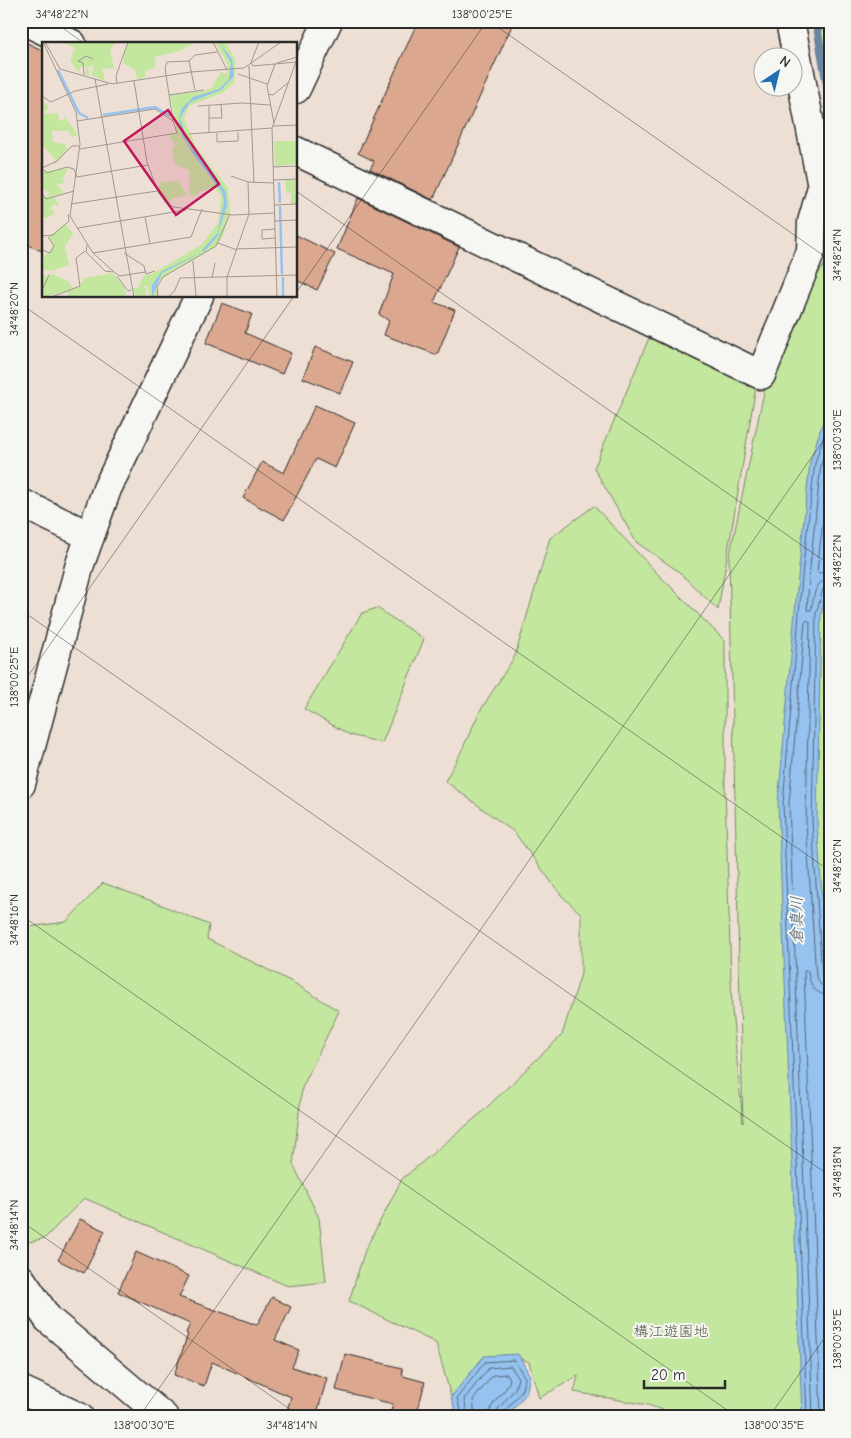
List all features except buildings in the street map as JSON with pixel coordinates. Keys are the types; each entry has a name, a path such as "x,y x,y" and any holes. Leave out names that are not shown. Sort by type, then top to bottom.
{"street":[{"path":"25,21 68,42"},
{"path":"298,85 328,21"},
{"path":"298,152 761,376 811,251 812,222 826,178 790,21"},
{"path":"21,784 80,564 107,489 198,298"},
{"path":"21,503 90,536"},
{"path":"21,1279 48,1319 164,1417"},
{"path":"21,1390 78,1417"}],"green space":[{"path":"810,21 830,21 830,68"},
{"name":"構江遊園地","path":"830,256 830,1417 689,1417 648,1405 574,1392 578,1376 539,1398 529,1362 512,1355 481,1360 451,1397 436,1343 349,1301 365,1250 402,1179 480,1114 562,1035 581,974 581,914 561,895 514,832 445,781 480,711 515,656 550,538 594,506 651,567 725,641 725,788 732,1010 743,1123 729,558 775,340"},
{"path":"649,338 756,386 718,610 678,571 636,542 594,468"},
{"path":"377,608 424,639 382,743 350,735 304,709 362,613"},
{"path":"103,883 209,925 207,939 294,983 339,1011 302,1088 293,1164 319,1218 326,1282 288,1286 84,1198 45,1238 25,1243 21,1237 21,928 66,922"}],"water":[{"name":"倉真川","path":"830,400 830,581 821,614 817,822 830,1013 830,1417 802,1417 778,803 810,462"},
{"path":"518,1354 530,1376 526,1394 506,1417 457,1417 451,1397 484,1356"}],"waterway":[{"path":"816,21 830,103"}]}
